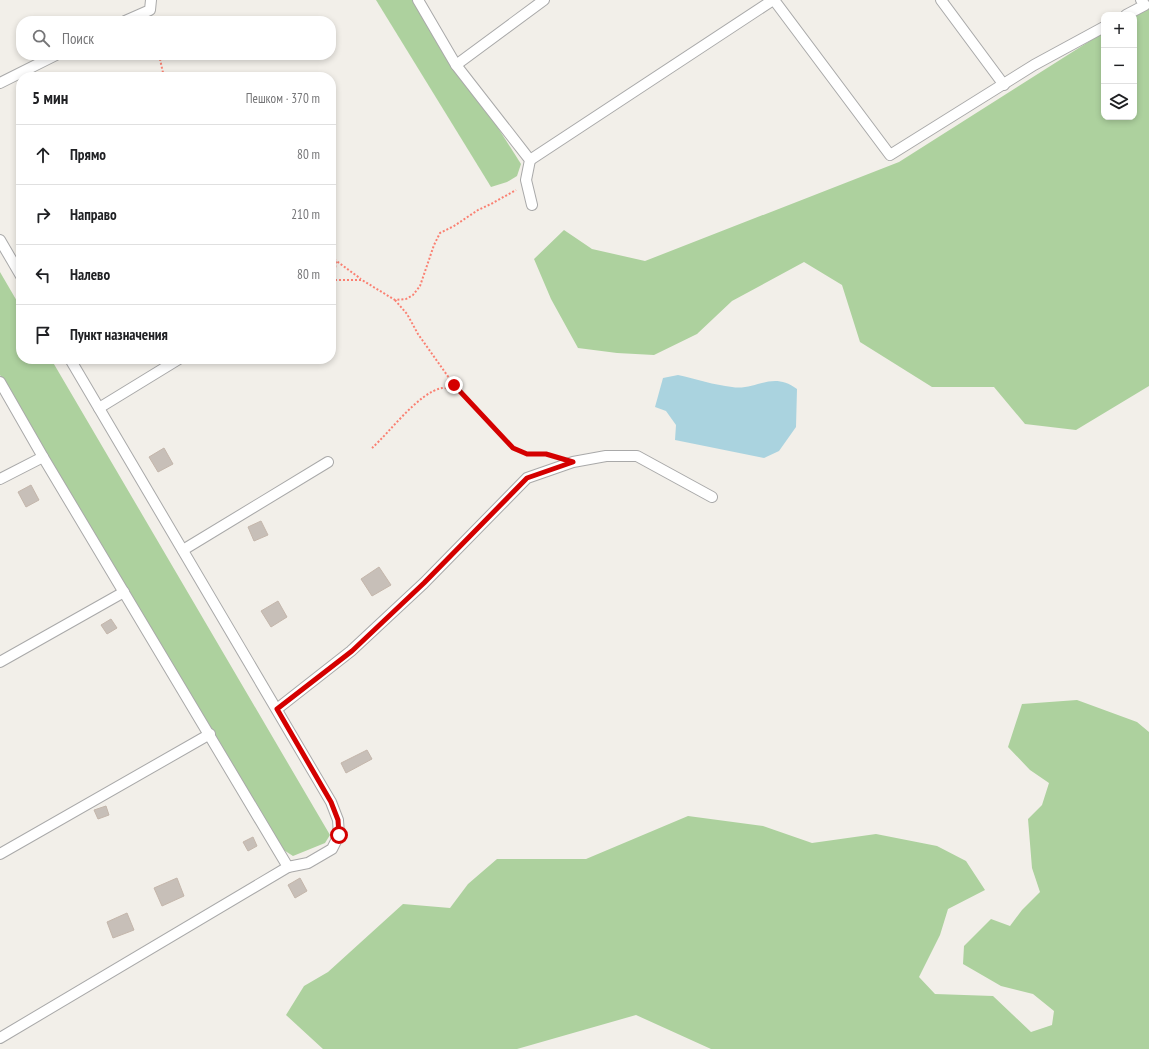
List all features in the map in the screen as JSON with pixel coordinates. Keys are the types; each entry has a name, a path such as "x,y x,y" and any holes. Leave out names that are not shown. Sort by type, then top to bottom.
{"street":[{"path":"137,16 150,10 151,0"},
{"path":"418,0 456,65 530,160"},
{"path":"456,65 544,0"},
{"path":"532,205 526,180 530,160 773,0 890,155 1034,65 1101,29"},
{"path":"941,0 1004,85"},
{"path":"1130,12 1145,2"},
{"path":"22,72 46,60"},
{"path":"0,83 16,75"},
{"path":"0,240 16,264"},
{"path":"0,1038 288,867 308,863 332,849 339,835 338,820 331,802 184,550 73,364"},
{"path":"99,408 171,364"},
{"path":"0,382 43,457 210,734 288,867"},
{"path":"277,709 352,651 424,583 527,478 573,462 606,456 637,456 712,497"},
{"path":"0,480 43,457"},
{"path":"184,550 328,462"},
{"path":"0,662 124,592"},
{"path":"0,854 210,734"}],"path":[{"path":"160,60 163,72"},
{"path":"395,300 410,297 420,286 434,245 440,233 454,226 478,210 514,192 526,180"},
{"path":"336,260 362,280 395,300 408,314 418,334 454,385 513,448 527,454 546,454 573,462"},
{"path":"336,280 362,280"},
{"path":"372,448 385,437 397,422 428,394 443,388 461,392"}],"green space":[{"path":"376,0 417,0 521,164 517,176 507,182 491,187"},
{"path":"1149,3 1149,386 1076,430 1025,424 994,387 932,387 860,342 842,285 804,262 732,301 697,334 654,355 617,353 578,348 551,299 534,259 564,230 592,249 645,261 899,162 1101,34 1101,120 1137,120 1137,13"},
{"path":"0,272 16,299 16,364 54,364 330,835 325,843 293,856 279,847 0,375"},
{"path":"1077,700 1137,722 1149,732 1149,1049 711,1049 636,1015 517,1049 323,1049 286,1015 304,986 328,972 403,904 450,908 468,884 497,859 586,859 688,816 763,826 812,843 876,834 937,846 966,861 985,890 948,909 940,935 919,977 935,994 993,996 1031,1032 1052,1025 1054,1011 1033,994 1001,986 963,964 964,946 991,919 1010,926 1022,910 1040,892 1032,868 1028,819 1042,805 1049,783 1030,770 1008,747 1022,704"}],"water":[{"path":"678,375 732,387 749,386 772,381 780,381 788,384 797,389 796,427 779,451 764,458 675,440 676,425 666,411 655,407 663,378"}],"building":[{"path":"164,448 173,464 158,472 149,457"},
{"path":"31,485 39,500 26,507 18,492"},
{"path":"261,521 268,535 254,541 248,527"},
{"path":"379,567 391,585 372,596 361,579"},
{"path":"278,601 287,617 271,627 261,611"},
{"path":"111,619 117,628 107,634 101,625"},
{"path":"367,750 372,759 346,773 341,763"},
{"path":"106,806 109,815 98,819 94,810"},
{"path":"253,837 257,846 248,851 243,842"},
{"path":"177,878 184,896 162,906 154,888"},
{"path":"300,878 307,891 295,898 288,885"},
{"path":"127,913 134,930 113,938 107,922"}],"route":[{"path":"339,835 338,820 331,802 277,709 352,651 424,583 527,478 573,462 546,454 527,454 513,448 454,385"}]}
